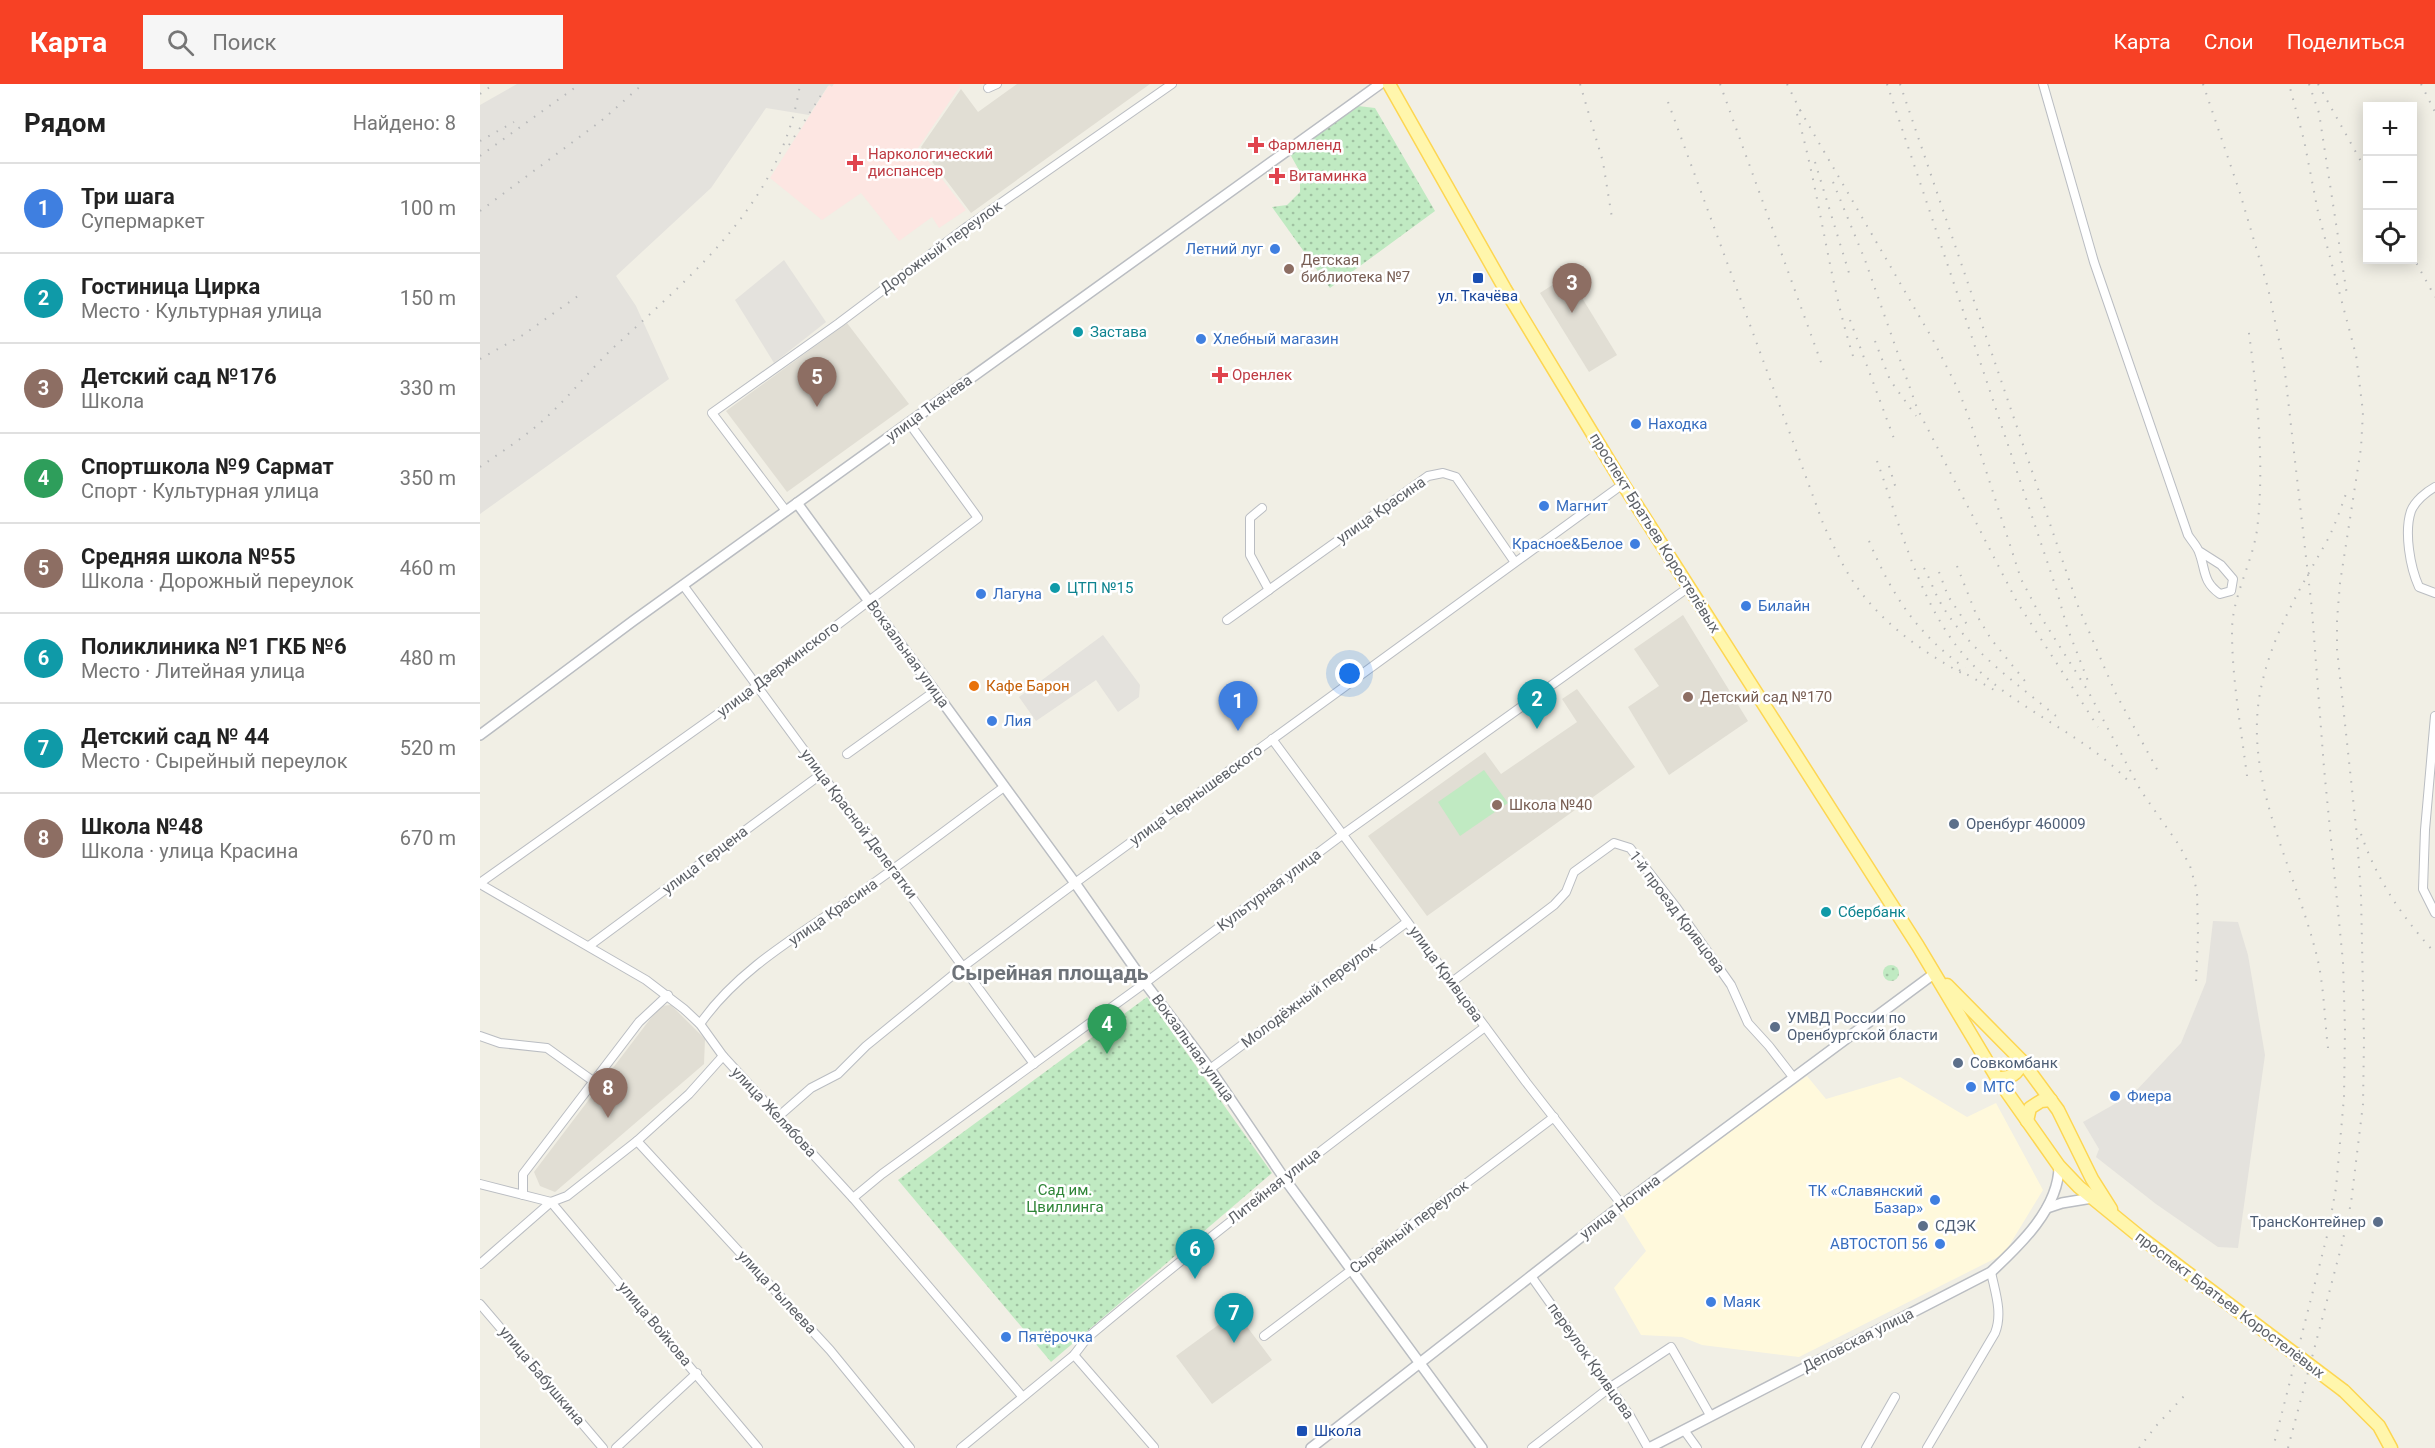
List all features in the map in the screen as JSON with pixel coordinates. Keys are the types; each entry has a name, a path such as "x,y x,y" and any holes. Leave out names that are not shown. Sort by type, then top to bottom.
{"main road":[{"name":"проспект Братьев Коростелёвых","path":"1389,84 1489,262 1623,484 1935,973 1997,1078 2060,1166 2092,1198 2344,1391 2379,1425 2391,1448"},
{"name":"проспект Братьев Коростелёвых","path":"1935,973 2022,1061 2051,1100 2092,1179 2117,1217"},
{"path":"1997,1078 2009,1078 2019,1072 2022,1061"},
{"path":"2027,1121 2030,1108 2041,1101 2051,1100"}],"street":[{"path":"988,88 997,84"},
{"name":"Дорожный переулок","path":"786,511 712,413 839,323 968,226 1172,84"},
{"name":"улица Ткачева","path":"480,735 683,585 1380,84"},
{"path":"2043,84 2094,262 2188,535 2199,551 2210,587 2220,594 2231,591 2233,579 2221,565 2199,551"},
{"name":"улица Дзержинского","path":"480,884 757,686 978,518 909,423"},
{"name":"улица Красина","path":"1227,620 1428,476 1443,473 1456,477 1514,561"},
{"name":"улица Чернышевского","path":"779,1116 812,1088 838,1074 866,1046 964,966 1514,561 1623,484"},
{"path":"2435,487 2412,508 2408,528 2415,579 2419,587 2435,593"},
{"name":"Вокзальная улица","path":"797,503 1075,883 1145,983 1210,1069 1284,1178 1482,1448"},
{"path":"1262,508 1250,518 1250,555 1269,590"},
{"name":"улица Красной Делегатки","path":"683,585 1034,1064"},
{"name":"Культурная улица","path":"853,1198 882,1174 1145,983 1342,835 1689,587"},
{"path":"847,754 935,691"},
{"path":"2435,716 2425,830 2423,889 2435,914"},
{"name":"улица Кривцова","path":"1272,740 1485,1027 1623,1205"},
{"name":"улица Герцена","path":"589,946 820,775"},
{"name":"улица Красина","path":"700,1024 728,989 760,963 893,870 1004,787"},
{"name":"1-й проезд Кривцова","path":"1452,982 1554,905 1566,892 1574,872 1614,843 1630,848 1676,907 1731,985 1748,1023 1792,1077"},
{"name":"улица Желябова","path":"480,884 646,980 668,995 700,1024 723,1056 853,1198 1022,1396"},
{"name":"Молодёжный переулок","path":"1210,1069 1407,922"},
{"name":"улица Ногина","path":"1311,1448 1623,1205 1792,1077 1935,973"},
{"path":"523,1195 523,1174 639,1022 668,995"},
{"name":"Литейная улица","path":"961,1448 1074,1355 1095,1332 1284,1178 1485,1027"},
{"path":"480,1036 500,1042 547,1048 592,1081"},
{"path":"480,1264 551,1202 567,1196 637,1141 689,1094 723,1056"},
{"name":"Сырейный переулок","path":"1264,1336 1554,1117"},
{"name":"улица Рылеева","path":"637,1141 830,1350 910,1448"},
{"name":"Деповская улица","path":"1649,1448 1991,1272 2009,1256 2047,1208 2056,1190 2060,1166"},
{"path":"480,1184 551,1202"},
{"path":"2047,1208 2070,1201 2092,1198"},
{"name":"улица Войкова","path":"551,1202 759,1448"},
{"path":"1927,1448 1999,1323 1998,1305 1991,1272"},
{"name":"переулок Кривцова","path":"1531,1276 1630,1416 1649,1448"},
{"name":"улица Бабушкина","path":"480,1304 603,1448"},
{"path":"1532,1448 1609,1388 1671,1347 1710,1415"},
{"path":"1074,1355 1154,1447"},
{"path":"616,1448 697,1373"},
{"path":"1866,1448 1895,1397"},
{"path":"1684,1430 1697,1448"}],"shaded area":[{"path":"517,84 834,84 832,87 828,86 809,115 766,108 711,188 616,276 636,306 669,379 480,514 480,105"},
{"name":"Наркологический диспансер","path":"834,84 959,84 960,86 918,148 966,210 939,228 932,217 899,241 861,193 822,220 770,178 829,85 832,87"},
{"path":"1017,84 1150,84 971,213 921,147 961,89 978,112"},
{"path":"784,260 826,322 774,363 735,300"},
{"path":"1568,275 1617,355 1589,372 1540,293"},
{"path":"847,323 909,404 787,492 726,411"},
{"name":"Детский сад №170","path":"1683,615 1748,721 1669,775 1628,707 1659,686 1634,649"},
{"path":"1103,635 1140,685 1139,697 1118,712 1096,680 1036,721 1019,697"},
{"name":"Школа №40","path":"1577,689 1635,767 1427,916 1368,836 1485,752 1501,774 1577,722 1562,699"},
{"path":"2213,921 2238,922 2248,955 2265,1055 2238,1248 2218,1247 2156,1204 2096,1157 2099,1149 2083,1122 2134,1093 2181,1043 2206,982"},
{"path":"671,1005 705,1039 704,1064 555,1192 540,1186 534,1172 660,1006"},
{"path":"1807,1076 1826,1099 1900,1077 1967,1117 1996,1103 2043,1190 2004,1254 1799,1357 1702,1345 1682,1337 1641,1335 1614,1288 1646,1251 1621,1211"},
{"path":"1236,1312 1272,1360 1212,1404 1176,1356"}],"green space":[{"path":"1358,106 1375,108 1435,211 1330,288 1272,207 1287,205 1300,192 1300,172 1290,154"},
{"path":"1484,770 1508,803 1460,836 1438,802"},
{"path":"1888,965 1894,965 1899,973 1897,979 1888,981 1883,976 1883,970"},
{"name":"Сад им. Цвиллинга","path":"1147,997 1272,1173 1051,1362 898,1180"}],"railway":[{"path":"480,94 494,84"},
{"path":"480,156 580,84"},
{"path":"480,211 601,121 643,84"},
{"path":"480,467 544,420 604,357 703,263 730,232 754,199 775,164 790,126 800,84"},
{"path":"1580,84 1603,162 1612,218"},
{"path":"1720,84 1822,365"},
{"path":"1787,84 1803,116"},
{"path":"1887,84 2056,588 2067,627 2088,681"},
{"path":"1900,84 2078,606 2115,692 2159,773"},
{"path":"2203,84 2240,193 2268,288 2284,364 2312,610 2324,768 2343,962 2344,1097 2336,1188 2328,1232 2273,1448"},
{"path":"2288,1448 2351,1203 2363,1104 2364,1040 2361,896 2357,836 2337,649 2340,583 2361,448 2363,412 2356,355 2318,212 2304,140 2289,84"},
{"path":"2309,84 2319,113 2347,295"},
{"path":"2318,84 2363,165"},
{"path":"2421,84 2435,112"},
{"path":"789,145 825,89"},
{"path":"1668,102 1824,526 1841,560 1863,595 1889,623 1918,646 1965,675"},
{"path":"1800,110 1933,340 1958,389 2021,579 2041,617 2088,691 2141,791 2179,845 2190,866 2197,891 2196,984"},
{"path":"1797,114 1837,296 1853,356"},
{"path":"480,141 514,122"},
{"path":"1815,162 1849,273"},
{"path":"1833,182 1865,260 1917,408 2017,602 2098,727"},
{"path":"2417,264 2435,297"},
{"path":"480,359 523,335 578,296"},
{"path":"1850,320 1896,444"},
{"path":"2247,776 2235,685 2232,631 2235,606 2257,530 2259,505 2259,428 2248,326"},
{"path":"1875,341 1890,380 1916,416"},
{"path":"1877,461 1915,569 1940,621 1956,645 1992,683 2095,752 2131,784"},
{"path":"1889,466 1897,492"},
{"path":"2328,1048 2318,961 2306,917 2273,822 2259,758 2257,726 2260,693 2271,652 2297,594 2331,533 2348,488"},
{"path":"1869,541 1887,579 1907,612 1933,641 1965,668"},
{"path":"1957,566 1976,614 1991,639 2029,686"},
{"path":"1924,568 1940,602 1964,635 1993,664 2056,716"},
{"path":"1939,572 1948,596 1968,626"},
{"path":"1959,670 1996,691"},
{"path":"2361,834 2367,851 2392,897 2435,953"},
{"path":"2139,1448 2185,1395"}],"place":[{"name":"Фармленд","path":"1256,145"},
{"name":"Наркологический диспансер","path":"855,163"},
{"name":"Витаминка","path":"1277,176"},
{"name":"Летний луг","path":"1275,249"},
{"name":"Детская библиотека №7","path":"1289,269"},
{"name":"ул. Ткачёва","path":"1478,278"},
{"name":"Детский сад №176","path":"1572,313"},
{"name":"Застава","path":"1078,332"},
{"name":"Хлебный магазин","path":"1201,339"},
{"name":"Оренлек","path":"1220,375"},
{"name":"Средняя школа №55","path":"817,407"},
{"name":"Находка","path":"1636,424"},
{"name":"Магнит","path":"1544,506"},
{"name":"Красное&Белое","path":"1635,544"},
{"name":"ЦТП №15","path":"1055,588"},
{"name":"Лагуна","path":"981,594"},
{"name":"Билайн","path":"1746,606"},
{"name":"Кафе Барон","path":"974,686"},
{"name":"Детский сад №170","path":"1688,697"},
{"name":"Лия","path":"992,721"},
{"name":"Гостиница Цирка","path":"1537,729"},
{"name":"Три шага","path":"1238,731"},
{"name":"Школа №40","path":"1497,805"},
{"name":"Оренбург 460009","path":"1954,824"},
{"name":"Сбербанк","path":"1826,912"},
{"name":"УМВД России по Оренбургской бласти","path":"1775,1027"},
{"name":"Спортшкола №9 Сармат","path":"1107,1054"},
{"name":"Совкомбанк","path":"1958,1063"},
{"name":"МТС","path":"1971,1087"},
{"name":"Фиера","path":"2115,1096"},
{"name":"Школа №48","path":"608,1118"},
{"name":"ТК «Славянский Базар»","path":"1935,1200"},
{"name":"ТрансКонтейнер","path":"2378,1222"},
{"name":"СДЭК","path":"1923,1226"},
{"name":"АВТОСТОП 56","path":"1940,1244"},
{"name":"Поликлиника №1 ГКБ №6","path":"1195,1279"},
{"name":"Маяк","path":"1711,1302"},
{"name":"Пятёрочка","path":"1006,1337"},
{"name":"Детский сад № 44","path":"1234,1343"},
{"name":"Школа","path":"1302,1431"}],"district":[{"name":"Сырейная площадь","path":"1050,973"}]}
